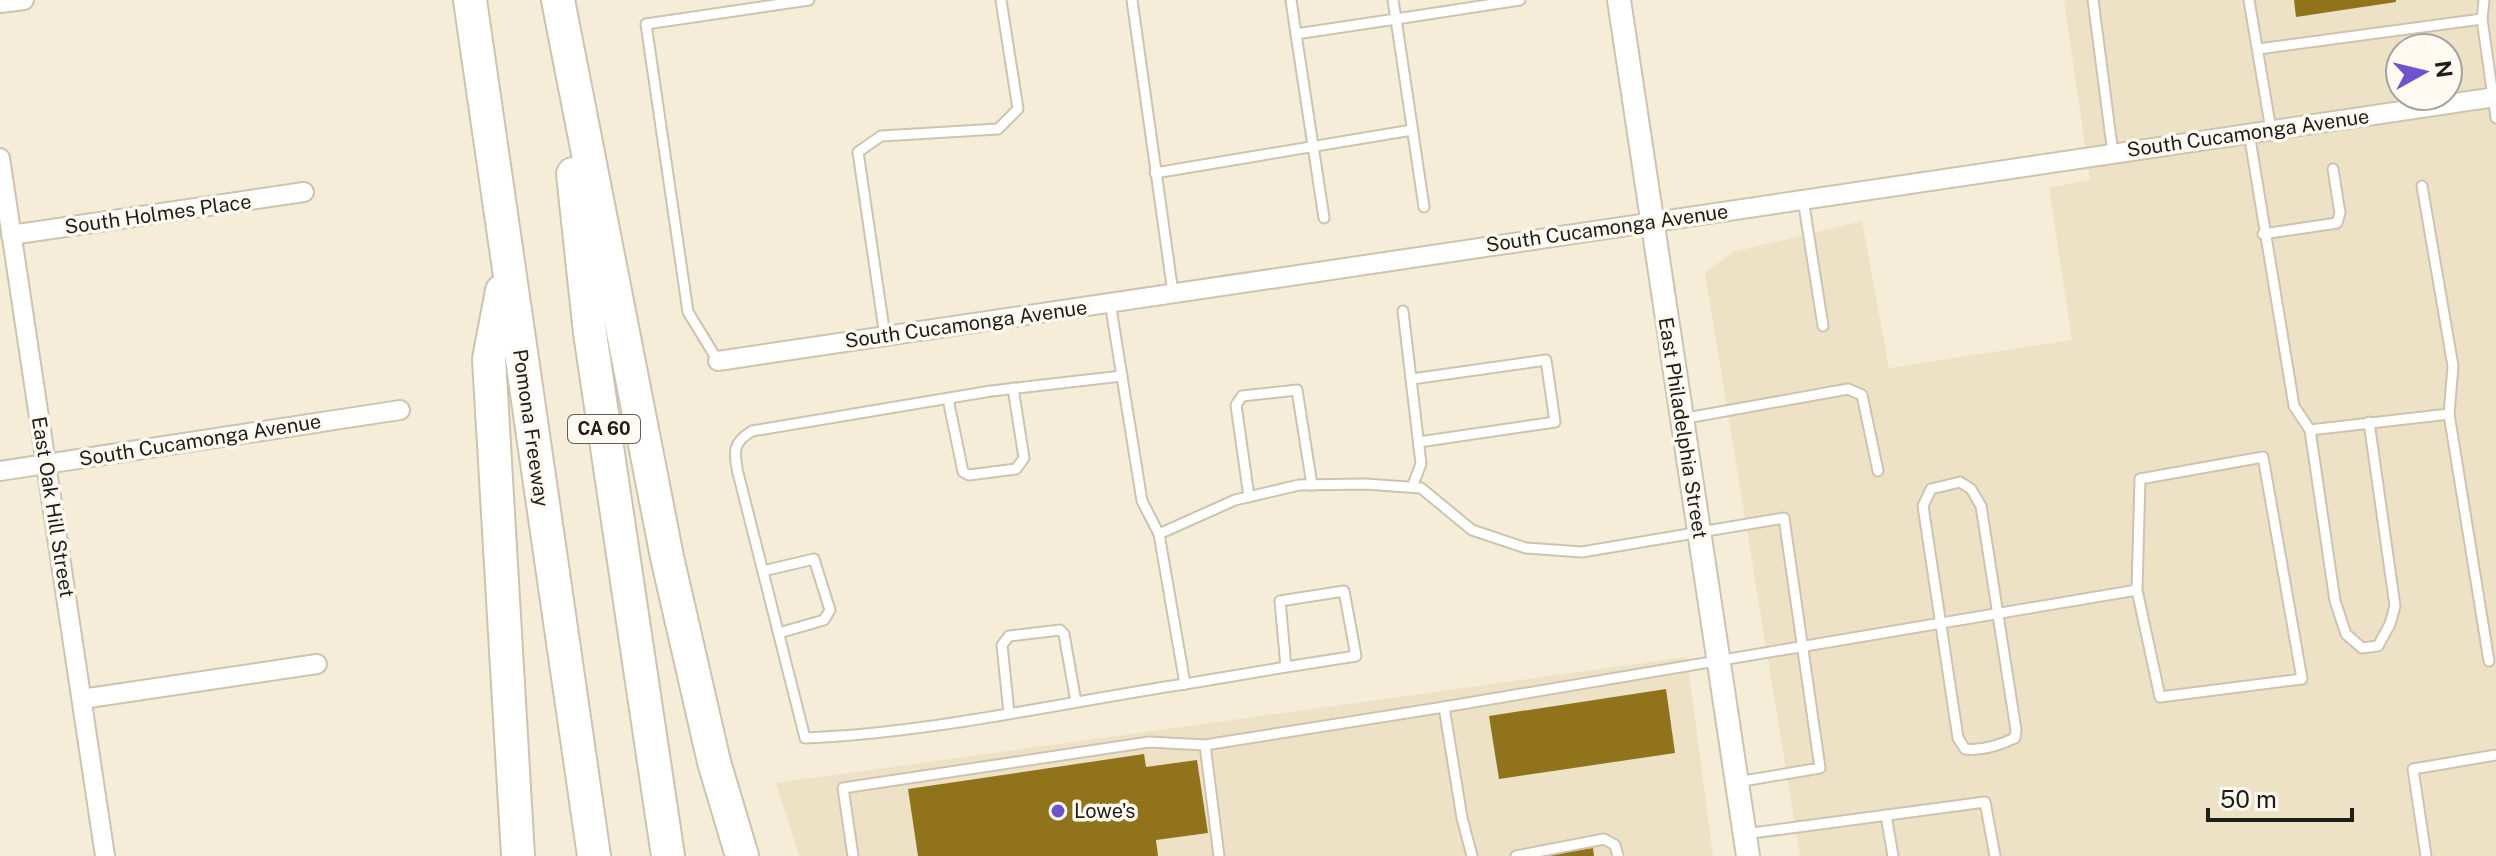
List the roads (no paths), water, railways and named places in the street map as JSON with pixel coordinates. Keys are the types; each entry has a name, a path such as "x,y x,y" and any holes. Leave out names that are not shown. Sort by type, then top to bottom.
{"highway":[{"name":"Pomona Freeway","path":"470,0 594,856"},
{"path":"556,0 667,557 714,762 742,856"},
{"name":"CA 60","path":"556,0 590,333 668,856"},
{"path":"507,265 489,359 518,856"}],"street":[{"path":"0,3 24,0"},
{"name":"East Philadelphia Street","path":"1619,0 1746,845"},
{"name":"South Cucamonga Avenue","path":"718,361 2494,97"},
{"name":"East Oak Hill Street","path":"0,158 105,856"},
{"name":"South Holmes Place","path":"11,235 304,192"},
{"name":"South Cucamonga Avenue","path":"0,471 400,410"},
{"path":"82,699 317,664"}],"lane":[{"path":"718,361 688,312 646,24 809,0"},
{"path":"885,336 858,152 881,136 998,129 1018,109 1001,0"},
{"path":"1132,0 1173,293"},
{"path":"1291,0 1324,218"},
{"path":"1393,0 1424,207"},
{"path":"1296,34 1520,0"},
{"path":"2093,0 2113,154"},
{"path":"2249,0 2271,130"},
{"path":"2484,0 2482,19 2496,118"},
{"path":"2258,49 2482,19"},
{"path":"1155,173 1412,130"},
{"path":"2249,133 2263,234 2294,406 2310,430 2335,601 2346,634 2362,648 2378,646 2390,624 2395,606 2369,422"},
{"path":"2263,234 2337,223 2340,213 2333,169"},
{"path":"2422,186 2453,366 2449,414 2489,661"},
{"path":"1803,199 1823,326"},
{"path":"1110,302 1142,501 1159,534 1185,684"},
{"path":"1403,311 1421,464 1412,487"},
{"path":"1412,379 1546,360 1555,422 1419,442"},
{"path":"1122,376 1013,388 752,431 737,440 733,451 805,738 848,736 1009,713 1356,656 1344,591 1280,601 1286,667"},
{"path":"948,399 963,472 969,475 1016,469 1024,458 1013,388"},
{"path":"1681,419 1848,389 1857,391 1862,395 1878,471"},
{"path":"1249,497 1236,405 1242,396 1297,390 1312,485"},
{"path":"2310,430 2449,414"},
{"path":"2263,457 2302,679 2160,697 2137,590 2140,479 2263,457"},
{"path":"1960,482 1971,489 1981,506 1998,613 2015,738 1965,749 1958,738 1943,622 1923,506 1931,489 1960,482"},
{"path":"1159,534 1249,497 1312,485 1421,488 1472,530 1526,548 1582,552 1784,518 1820,768 1737,782"},
{"path":"763,571 814,559 826,594 830,610 824,620 779,633"},
{"path":"853,856 843,788 1149,742 1205,745 2137,590"},
{"path":"1009,713 1002,645 1009,636 1060,630 1064,634 1076,702"},
{"path":"1444,707 1462,818 1472,856"},
{"path":"1205,745 1219,856"},
{"path":"2426,856 2413,769 2496,755"},
{"path":"1746,845 1886,815 1985,802 1995,856"},
{"path":"1886,815 1893,856"},
{"path":"1516,856 1604,839 1615,845 1618,856"}],"place":[{"name":"Lowe's","path":"1058,811"}]}
